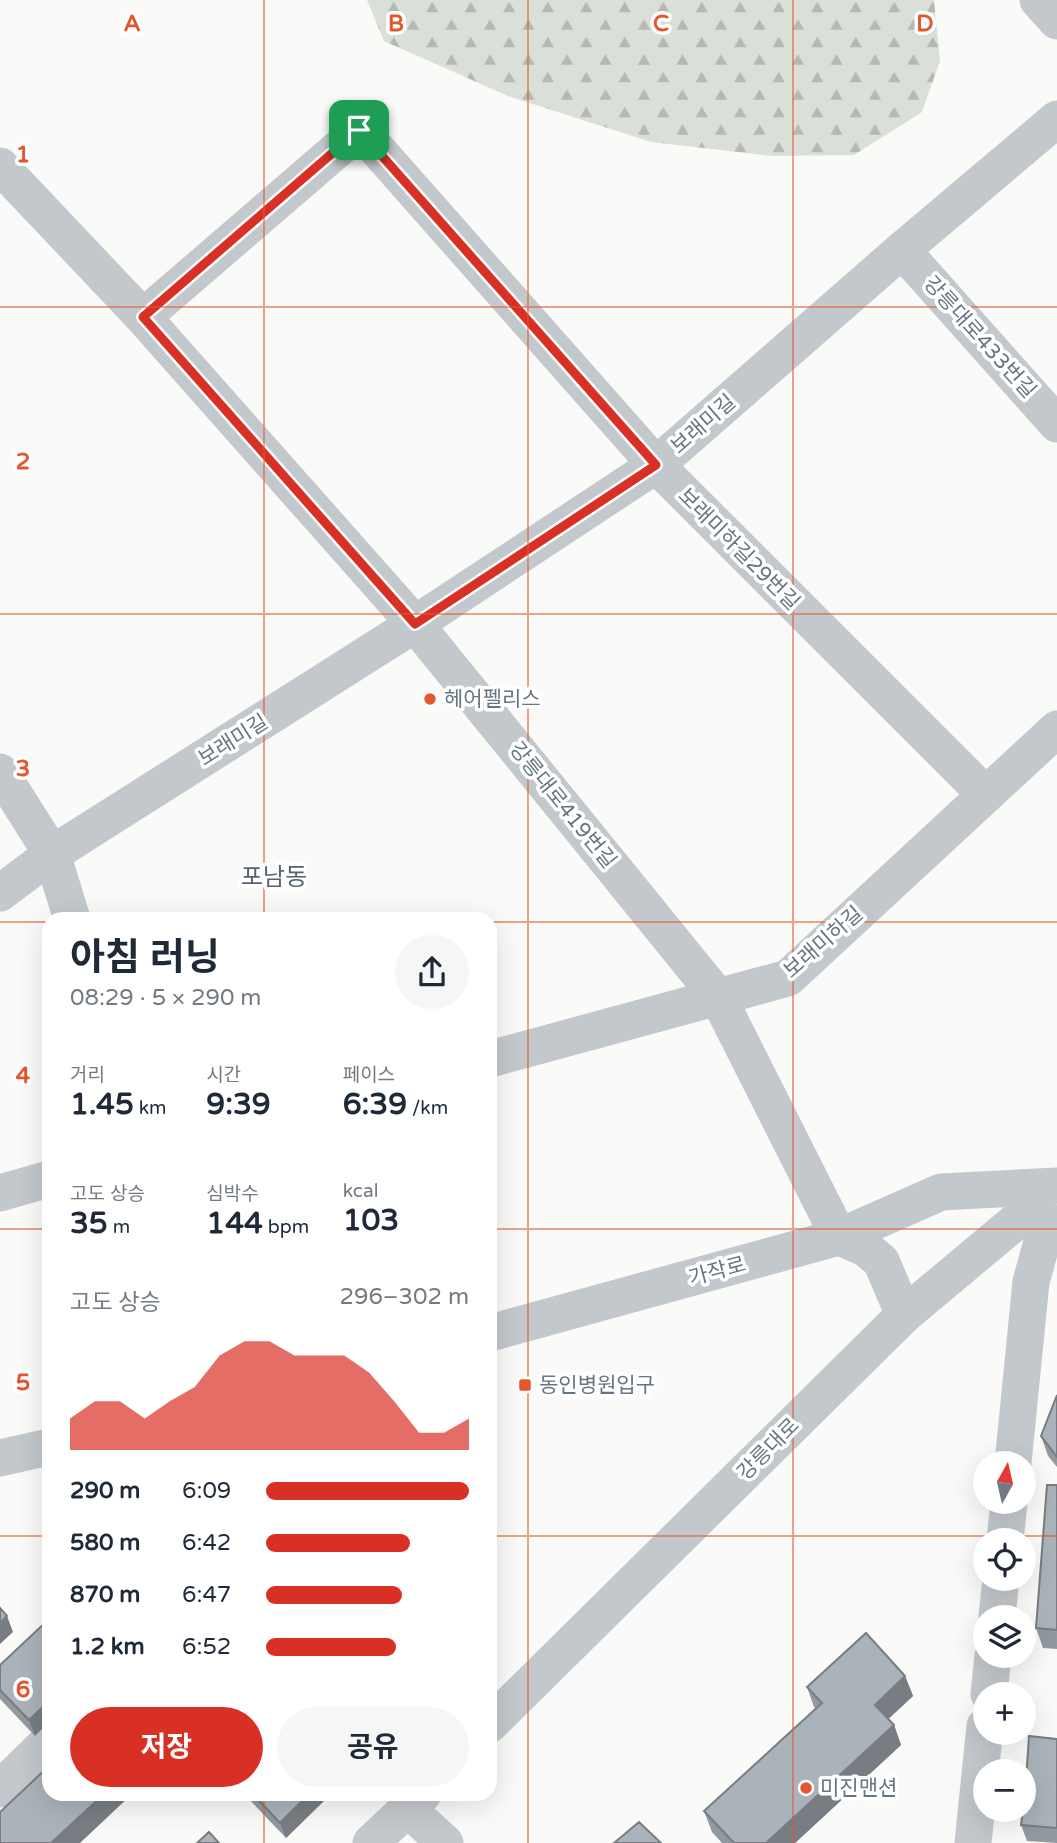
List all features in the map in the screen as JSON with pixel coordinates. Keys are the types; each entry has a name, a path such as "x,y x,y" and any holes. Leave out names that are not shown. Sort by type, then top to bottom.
{"street":[{"path":"1038,0 1057,21"},
{"name":"보래미길","path":"0,893 52,855 415,624 656,465 1057,119"},
{"name":"보래미하길29번길","path":"143,317 359,130 656,465 986,795"},
{"name":"강릉대로419번길","path":"0,166 143,317 415,624 718,997 839,1237"},
{"name":"강릉대로433번길","path":"902,250 1057,424"},
{"name":"보래미하길","path":"497,1057 788,978 1057,729"},
{"path":"0,772 52,855 70,912"},
{"path":"0,1193 42,1181"},
{"path":"1015,1451 1044,1287 1057,1187"},
{"name":"가작로","path":"497,1331 839,1237 941,1192 1057,1187"},
{"name":"강릉대로","path":"497,1715 904,1315 1057,1187"},
{"path":"839,1237 865,1248 881,1261 904,1315"},
{"path":"0,1458 42,1449"},
{"path":"973,1843 983,1745"},
{"path":"0,1789 42,1748"},
{"path":"371,1843 415,1801 445,1843"}],"green space":[{"path":"367,0 934,0 940,61 922,112 854,155 772,156 651,142 508,96 384,41"}],"building":[{"path":"1057,1395 1057,1457 1041,1436"},
{"path":"1047,1485 1057,1485 1057,1630 1036,1628"},
{"path":"0,1608 7,1616 0,1623"},
{"path":"42,1626 42,1708 29,1720 0,1690 0,1665"},
{"name":"미진맨션","path":"866,1633 905,1676 875,1705 894,1725 766,1843 734,1843 704,1811 822,1703 807,1687"},
{"path":"1036,1737 1057,1739 1057,1828 1021,1825 1021,1822 1036,1822 1036,1759 1027,1759 1028,1745 1036,1745"},
{"path":"42,1773 42,1801 96,1801 51,1843 0,1843 0,1812"},
{"path":"260,1801 302,1801 280,1823"},
{"path":"639,1822 661,1843 614,1843"},
{"path":"209,1832 219,1843 197,1843"}],"place":[{"name":"헤어펠리스","path":"430,699"},
{"name":"동인병원입구","path":"525,1385"},
{"name":"미진맨션","path":"806,1788"}],"district":[{"name":"포남동","path":"274,877"}],"route":[{"path":"359,130 656,465 415,624 143,317 359,130"}]}
